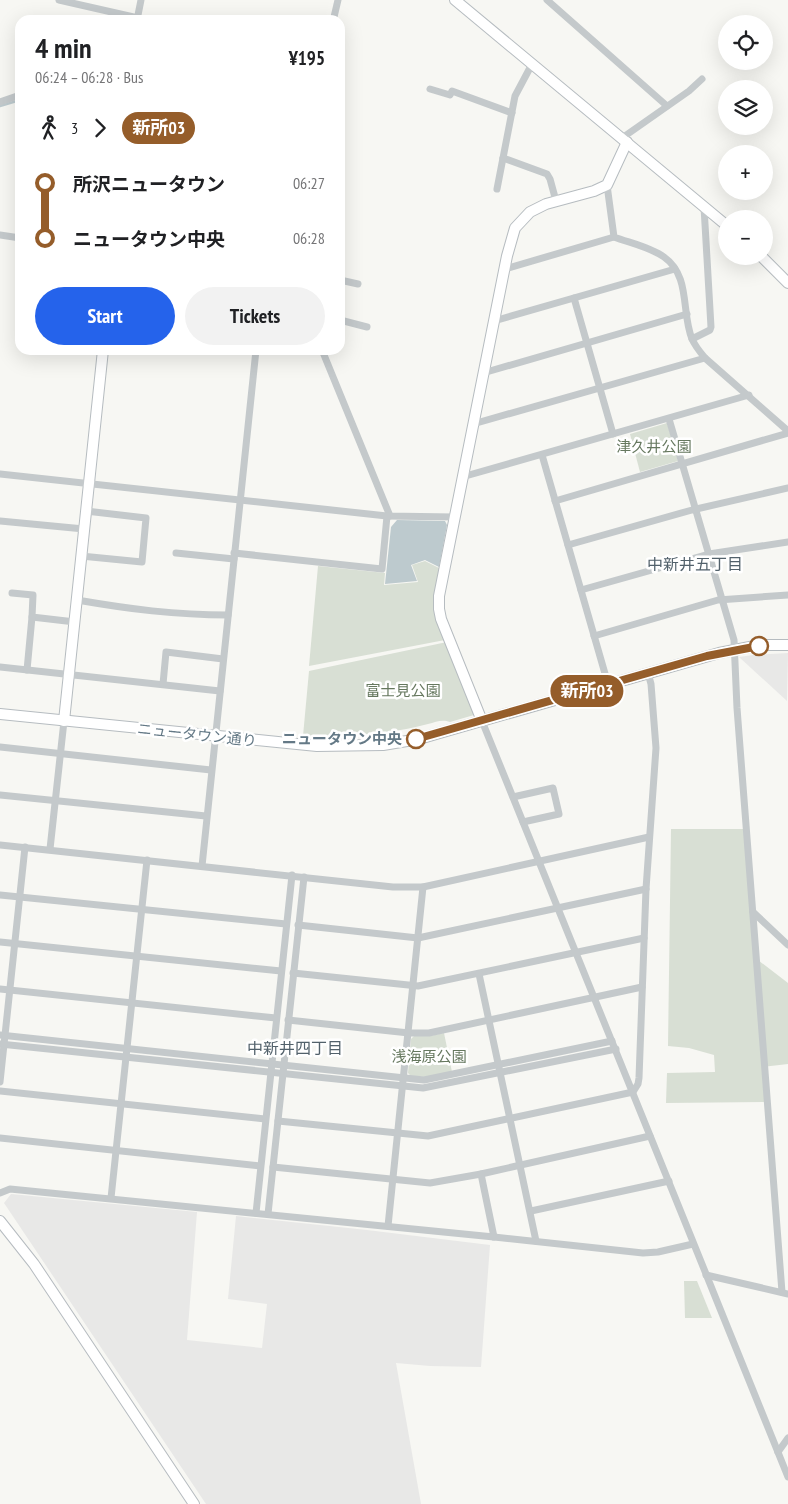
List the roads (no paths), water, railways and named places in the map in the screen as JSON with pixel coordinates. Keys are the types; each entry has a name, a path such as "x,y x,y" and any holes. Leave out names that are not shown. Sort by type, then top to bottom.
{"street":[{"path":"59,0 121,15"},
{"path":"138,15 141,0"},
{"path":"334,15 338,0"},
{"path":"455,0 718,218"},
{"path":"547,0 667,106"},
{"path":"497,189 515,96 532,64"},
{"path":"614,237 607,185 624,140 702,79"},
{"path":"430,89 450,95 452,91 512,113"},
{"path":"0,102 15,98"},
{"path":"503,158 547,174 556,201"},
{"path":"607,185 536,208 519,223 513,234 440,588 439,609 482,722 788,1476"},
{"path":"692,339 710,330 711,327 704,207"},
{"path":"0,235 15,237"},
{"path":"505,270 614,237 663,256 675,269 682,284 692,339 697,348 705,358 749,395 788,432"},
{"path":"770,265 788,283"},
{"path":"494,321 675,269"},
{"path":"345,281 358,284"},
{"path":"574,298 613,434"},
{"path":"483,373 687,314"},
{"path":"345,321 367,327"},
{"path":"50,849 102,355"},
{"path":"202,866 255,355"},
{"path":"176,553 234,556 382,569 389,516 324,355"},
{"path":"473,424 705,358"},
{"path":"462,477 749,395"},
{"path":"669,419 734,640 737,708 785,1293 706,1275"},
{"path":"555,500 788,432"},
{"path":"542,455 608,684"},
{"path":"0,474 389,516 454,518"},
{"path":"568,546 696,509 788,488"},
{"path":"81,556 142,562 146,518 86,511"},
{"path":"0,521 84,529"},
{"path":"581,590 709,554 788,542"},
{"path":"12,593 33,595 27,670"},
{"path":"594,636 722,600 788,595"},
{"path":"77,600 145,611 191,615 228,615"},
{"path":"32,617 75,622"},
{"name":"ニュータウン通り","path":"0,714 311,746 367,746 419,738 482,722 608,684 734,650 760,646 788,645"},
{"path":"163,684 166,652 223,659"},
{"path":"0,667 220,691"},
{"path":"278,1121 428,1136 633,1092 639,1078 646,890 656,748 651,684 648,674"},
{"path":"0,747 212,770"},
{"path":"513,797 553,788 559,814 523,822"},
{"path":"0,795 206,816"},
{"path":"0,845 393,887 423,887 649,837"},
{"path":"0,1082 2,1035 15,943 25,847"},
{"path":"111,1198 147,860"},
{"path":"256,1213 292,875"},
{"path":"268,1214 304,877"},
{"path":"388,1226 423,887"},
{"path":"298,925 418,938 646,890"},
{"path":"0,894 286,924"},
{"path":"753,912 788,945"},
{"path":"293,973 418,986 644,938"},
{"path":"0,942 281,971"},
{"path":"479,974 531,1210 536,1241"},
{"path":"288,1020 408,1033 429,1033 642,987"},
{"path":"0,989 276,1018"},
{"path":"2,1035 283,1066 431,1079 612,1041"},
{"path":"2,1044 431,1088 616,1049"},
{"path":"0,1091 265,1119"},
{"path":"273,1167 430,1183 482,1174 650,1136"},
{"path":"0,1138 260,1166"},
{"path":"482,1174 494,1237"},
{"path":"531,1210 668,1181"},
{"path":"0,1193 10,1189 111,1198 643,1253 693,1244"},
{"path":"0,1221 17,1241 58,1299 194,1504"},
{"path":"778,1452 788,1438"}],"waterway":[{"path":"0,106 15,102"}],"place":[{"name":"ニュータウン中央","path":"416,739"}],"district":[{"name":"中新井五丁目","path":"695,564"},
{"name":"中新井四丁目","path":"295,1048"}],"park label":[{"name":"津久井公園","path":"654,447"},
{"name":"富士見公園","path":"403,691"},
{"name":"浅海原公園","path":"429,1057"}]}
